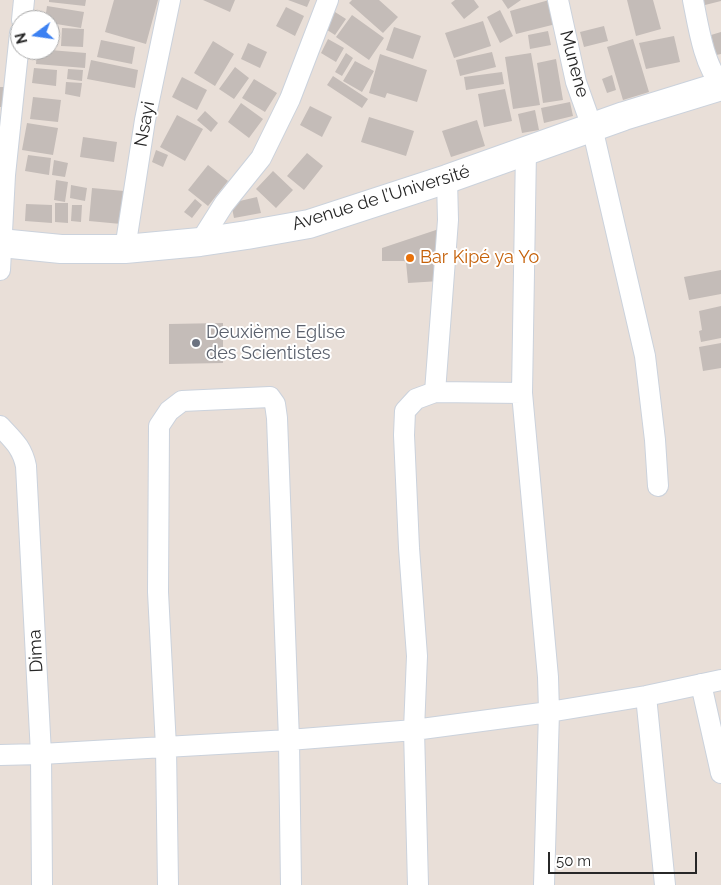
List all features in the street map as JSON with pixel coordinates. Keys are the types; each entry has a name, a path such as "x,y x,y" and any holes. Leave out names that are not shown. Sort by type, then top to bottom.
{"main road":[{"name":"Avenue de l’Université","path":"1,243 61,249 125,249 200,242 309,224 447,179 624,116 721,85"}],"street":[{"name":"Nsayi","path":"125,249 145,120 170,0"},
{"path":"200,242 224,204 261,158 290,99 328,0"},
{"name":"Munene","path":"558,0 576,82 592,127 645,356 656,440 658,486"},
{"path":"693,0 708,63 714,77 721,85"},
{"path":"0,270 5,175 17,60"},
{"path":"526,150 522,393 548,677 549,712 544,885"},
{"path":"435,392 448,220 447,179"},
{"path":"418,885 414,730 417,656 409,548 404,435 405,411 416,400 435,392 522,393"},
{"path":"168,885 166,747 158,592 159,426 170,411 182,400 270,397 275,404 277,418 289,740 291,885"},
{"name":"Dima","path":"0,426 19,446 26,466 41,754 42,885"},
{"path":"0,755 289,740 414,730 549,712 646,696 711,682 721,773"},
{"path":"646,696 665,885"}],"building":[{"path":"49,0 86,0 85,6 49,2"},
{"path":"114,0 158,0 146,44 105,32"},
{"path":"203,0 235,0 230,12"},
{"path":"288,0 310,0 307,7"},
{"path":"352,0 379,0 398,17 383,33 349,3"},
{"path":"455,0 474,0 479,7 464,19 451,3"},
{"path":"502,0 521,0 508,9"},
{"path":"549,0 556,24 516,34 510,11"},
{"path":"627,0 653,0 661,29 636,36"},
{"path":"703,0 721,0 721,1 705,5"},
{"path":"47,6 84,12 81,28 60,25 60,10 46,10"},
{"path":"286,7 304,16 295,36 276,26"},
{"path":"500,10 513,36 500,43 487,17"},
{"path":"335,12 346,19 335,35 324,28"},
{"path":"352,15 384,38 369,60 336,37"},
{"path":"483,21 491,46 454,58 445,33"},
{"path":"604,26 608,41 584,47 580,32"},
{"path":"394,27 421,36 413,59 386,50"},
{"path":"62,28 84,29 83,47 61,46"},
{"path":"548,31 551,45 530,49 528,35"},
{"path":"721,32 721,54 716,55 711,35"},
{"path":"674,36 680,62 646,69 639,43"},
{"path":"328,39 344,48 336,62 321,53"},
{"path":"633,39 649,92 623,100 607,47"},
{"path":"101,40 135,47 132,64 97,57"},
{"path":"213,41 234,54 215,86 194,73"},
{"path":"248,43 267,52 260,68 241,59"},
{"path":"60,51 86,53 85,68 36,64 36,60 60,60"},
{"path":"492,52 496,67 460,76 456,60"},
{"path":"346,53 353,58 342,76 335,72"},
{"path":"531,53 540,105 513,109 505,57"},
{"path":"380,54 427,70 417,102 387,93 385,98 369,93"},
{"path":"556,59 563,100 543,103 537,63"},
{"path":"91,60 138,70 135,88 87,79"},
{"path":"355,61 374,71 362,92 343,81"},
{"path":"235,67 249,78 234,99 219,89"},
{"path":"34,68 57,70 56,86 32,83"},
{"path":"68,69 83,70 82,81 67,79"},
{"path":"502,72 504,84 466,90 464,77"},
{"path":"612,75 616,90 607,93 602,79"},
{"path":"333,76 368,99 362,108 327,85"},
{"path":"182,77 207,90 197,110 172,97"},
{"path":"254,79 277,93 265,112 242,98"},
{"path":"66,82 82,83 80,97 65,94"},
{"path":"0,87 4,87 3,107 0,107"},
{"path":"505,89 512,121 484,127 478,94"},
{"path":"33,97 61,100 58,122 30,119"},
{"path":"570,102 573,116 544,123 541,108"},
{"path":"241,103 263,119 249,138 228,122"},
{"path":"310,106 332,117 322,137 300,125"},
{"path":"535,110 539,130 522,133 518,114"},
{"path":"205,111 218,123 211,132 197,120"},
{"path":"177,115 203,129 185,161 160,147"},
{"path":"369,117 414,131 406,156 361,142"},
{"path":"477,120 485,146 451,157 442,131"},
{"path":"27,123 58,128 53,155 22,150"},
{"path":"83,137 117,142 114,162 80,157"},
{"path":"156,150 168,155 163,167 152,162"},
{"path":"307,153 323,166 304,190 287,176"},
{"path":"28,155 51,158 49,175 25,171"},
{"path":"54,160 68,163 65,177 52,175"},
{"path":"208,165 228,181 208,206 188,190"},
{"path":"273,171 293,190 276,208 256,189"},
{"path":"56,180 68,182 65,202 54,200"},
{"path":"71,185 87,188 85,201 70,198"},
{"path":"92,188 124,191 121,224 89,221"},
{"path":"257,197 261,213 234,218 231,203"},
{"path":"195,199 202,205 192,218 184,212"},
{"path":"55,203 68,203 68,223 55,222"},
{"path":"26,204 52,205 52,223 25,221"},
{"path":"72,205 82,205 81,222 71,221"},
{"name":"Bar Kipé ya Yo","path":"439,229 440,281 408,283 406,262 382,261 382,248"},
{"path":"721,270 721,294 689,300 684,277"},
{"path":"721,306 721,338 701,342 699,331 702,330 699,311"},
{"name":"Deuxième Eglise des Scientistes","path":"223,323 223,363 169,364 169,324"},
{"path":"721,343 721,368 703,371 699,347"}],"place":[{"name":"Bar Kipé ya Yo","path":"410,258"},
{"name":"Deuxième Eglise des Scientistes","path":"196,343"}]}
